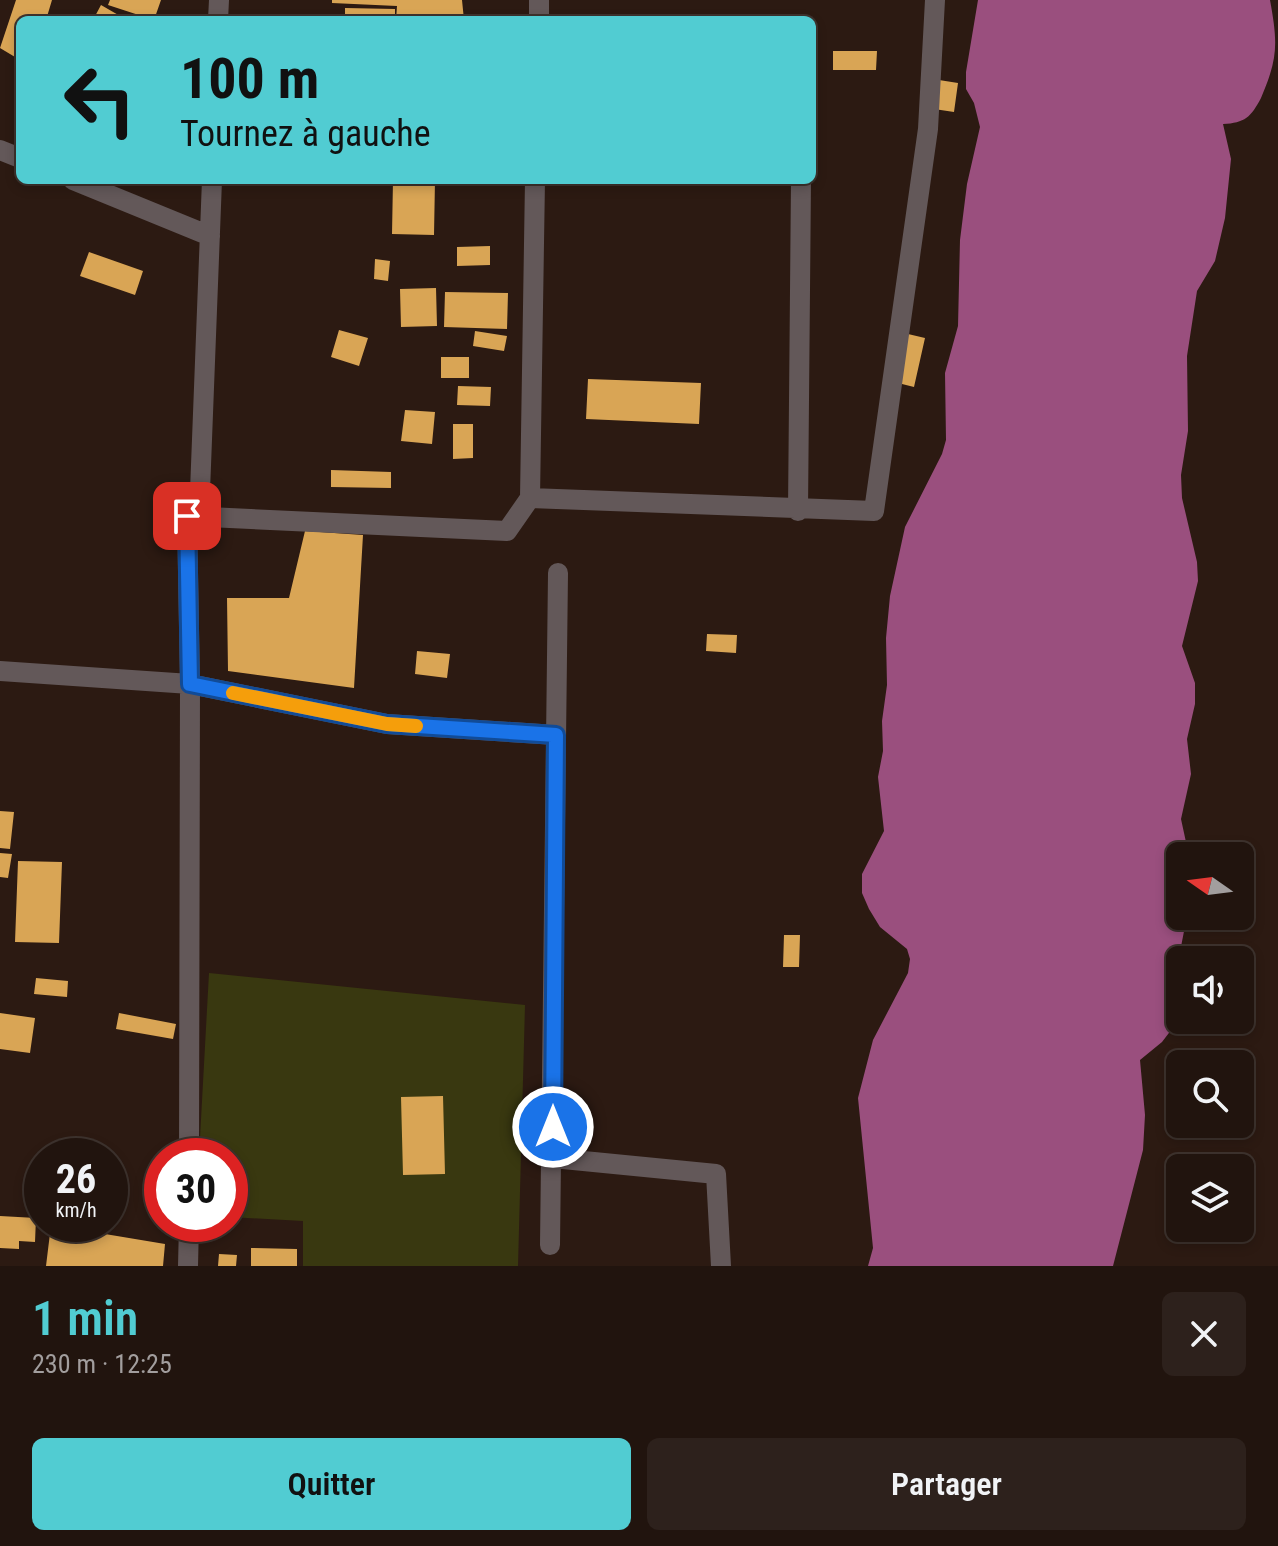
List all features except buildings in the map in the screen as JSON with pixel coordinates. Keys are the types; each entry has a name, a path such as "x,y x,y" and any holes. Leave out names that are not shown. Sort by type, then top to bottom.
{"street":[{"path":"530,498 798,511 874,511 928,129 935,0"},
{"path":"83,184 210,236"},
{"path":"199,517 212,184"},
{"path":"189,1138 190,684 187,516 507,531 530,498 535,184"},
{"path":"798,511 801,184"},
{"path":"550,1245 558,573"},
{"path":"0,671 190,684 387,724 556,735"},
{"path":"553,1158 716,1174 721,1266"},
{"path":"188,1266 189,1242"}],"shaded area":[{"path":"978,0 1270,0 1275,50 1271,72 1254,110 1246,118 1223,124 1231,159 1225,218 1215,261 1197,291 1187,356 1188,431 1181,475 1182,498 1197,562 1198,581 1182,646 1195,683 1195,704 1187,739 1191,774 1181,819 1186,842 1166,842 1166,930 1184,930 1181,946 1166,946 1168,1034 1140,1060 1145,1115 1143,1150 1113,1266 868,1266 873,1248 858,1098 873,1040 908,973 910,959 907,949 880,927 869,909 862,893 862,874 884,831 878,777 883,751 890,596 905,527 946,440 945,373 958,326 960,240 967,184 980,127 974,103 966,89"},
{"path":"209,973 525,1005 518,1266 303,1266 303,1221 248,1218 248,1138 200,1138"}],"slow traffic":[{"path":"233,693 387,724 416,726"}],"route":[{"path":"187,516 190,684 387,724 556,735 553,1127"}]}
